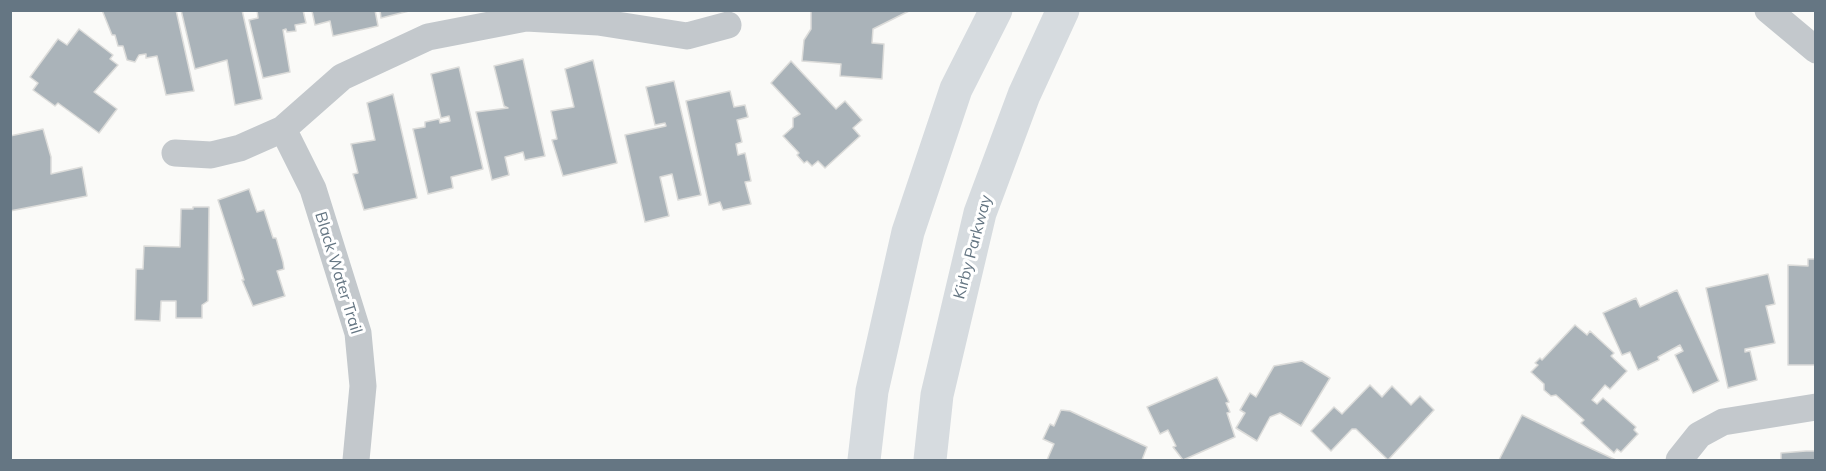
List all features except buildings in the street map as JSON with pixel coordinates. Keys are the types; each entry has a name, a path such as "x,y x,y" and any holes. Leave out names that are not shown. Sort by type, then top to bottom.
{"main road":[{"path":"864,460 872,391 908,232 956,89 996,10"},
{"name":"Kirby Parkway","path":"930,460 937,395 980,213 1024,95 1063,10"}],"street":[{"path":"1768,10 1815,50"},
{"path":"176,153 211,155 240,148 283,129 342,77 428,37 526,18 598,22 687,36 728,25"},
{"name":"Black Water Trail","path":"283,129 313,189 358,333 363,386 356,460"},
{"path":"1679,460 1699,435 1723,422 1815,407"}]}
